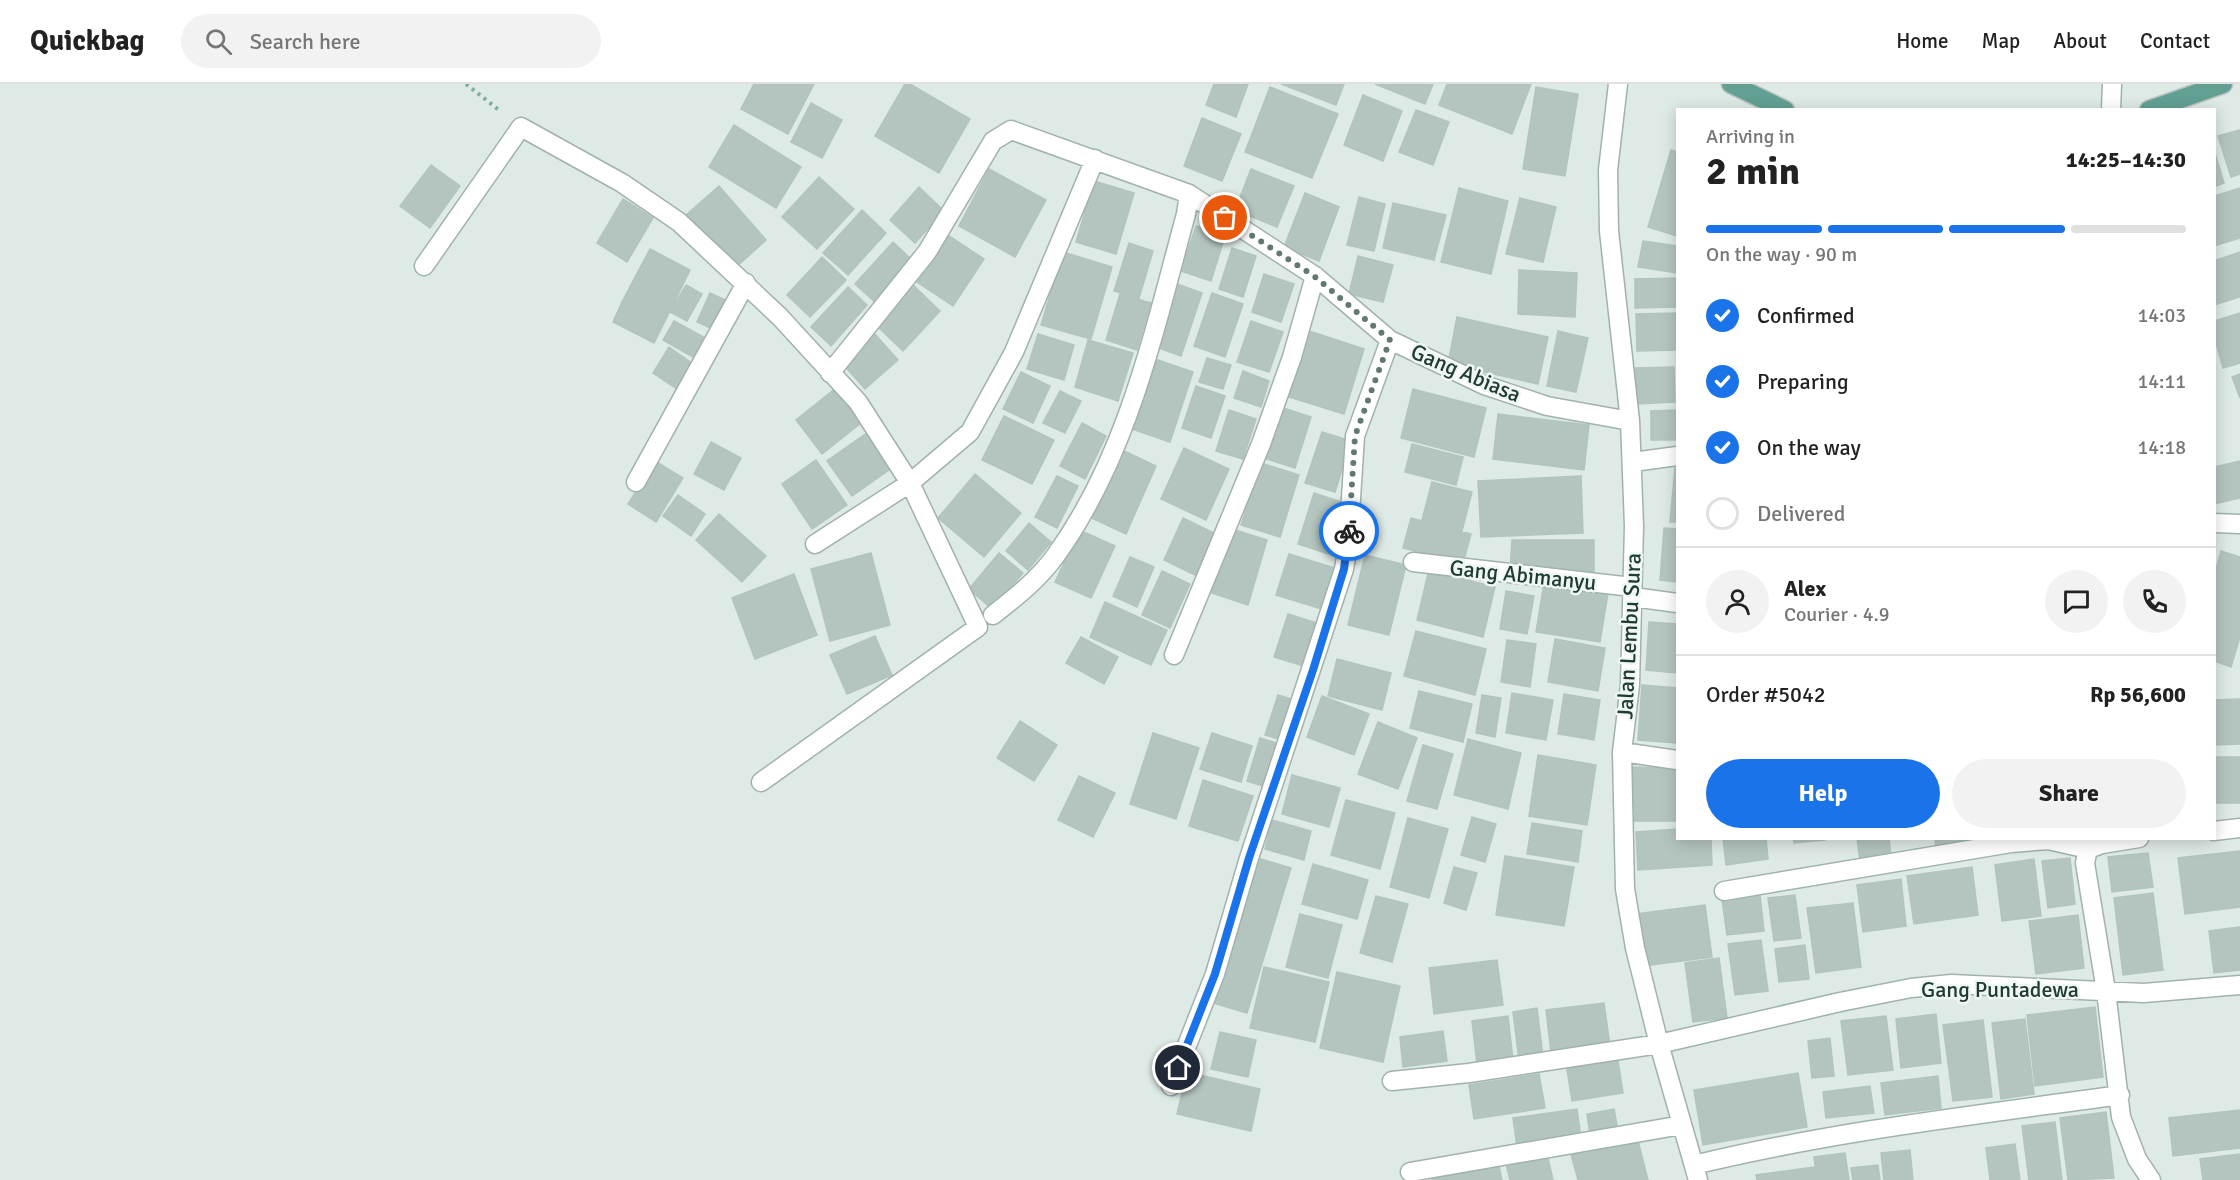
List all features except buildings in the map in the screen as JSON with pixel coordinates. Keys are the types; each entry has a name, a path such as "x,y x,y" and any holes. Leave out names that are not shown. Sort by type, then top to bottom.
{"main road":[{"path":"1731,84 1781,108"},
{"path":"2155,108 2223,84"}],"street":[{"name":"Jalan Lembu Sura","path":"1618,84 1608,171 1609,231 1633,462 1630,685 1622,753 1625,889 1635,948 1659,1044 1696,1172"},
{"path":"2111,108 2112,84"},
{"path":"424,266 521,127 622,183 679,222 746,283 858,402 910,483 978,627 761,782"},
{"name":"Gang Abiasa","path":"830,372 927,252 993,141 1011,130 1189,194 1314,276 1390,340 1508,395 1547,406 1630,420"},
{"path":"815,544 910,483 970,432 1014,352 1095,159"},
{"path":"993,615 1018,597 1056,556 1103,472 1125,422 1144,366 1186,214 1189,194"},
{"path":"1174,655 1261,444 1292,357 1314,276"},
{"path":"636,482 746,283"},
{"path":"1171,1086 1215,974 1249,858 1344,569 1348,545 1355,436 1390,340"},
{"path":"1633,462 1676,456"},
{"path":"2216,523 2240,524"},
{"name":"Gang Abimanyu","path":"1413,562 1633,592 1676,603"},
{"path":"1622,753 1676,760"},
{"path":"2216,831 2240,828"},
{"path":"1724,891 2012,843 2060,841 2088,849 2102,843 2124,840"},
{"path":"2088,849 2085,863 2106,991 2121,1117 2127,1136 2151,1180"},
{"name":"Gang Puntadewa","path":"1392,1081 1489,1071 1659,1044 1839,1002 1911,988 1951,984 2144,993 2240,985"},
{"path":"1696,1172 1777,1145 1845,1133 2120,1095"},
{"path":"1410,1172 1682,1125"}],"path":[{"path":"466,84 521,127"}],"way so far":[{"path":"1225,218 1314,276 1390,340 1355,436 1349,531"}],"route":[{"path":"1178,1068 1215,974 1249,858 1313,670 1344,569 1349,531"}]}
